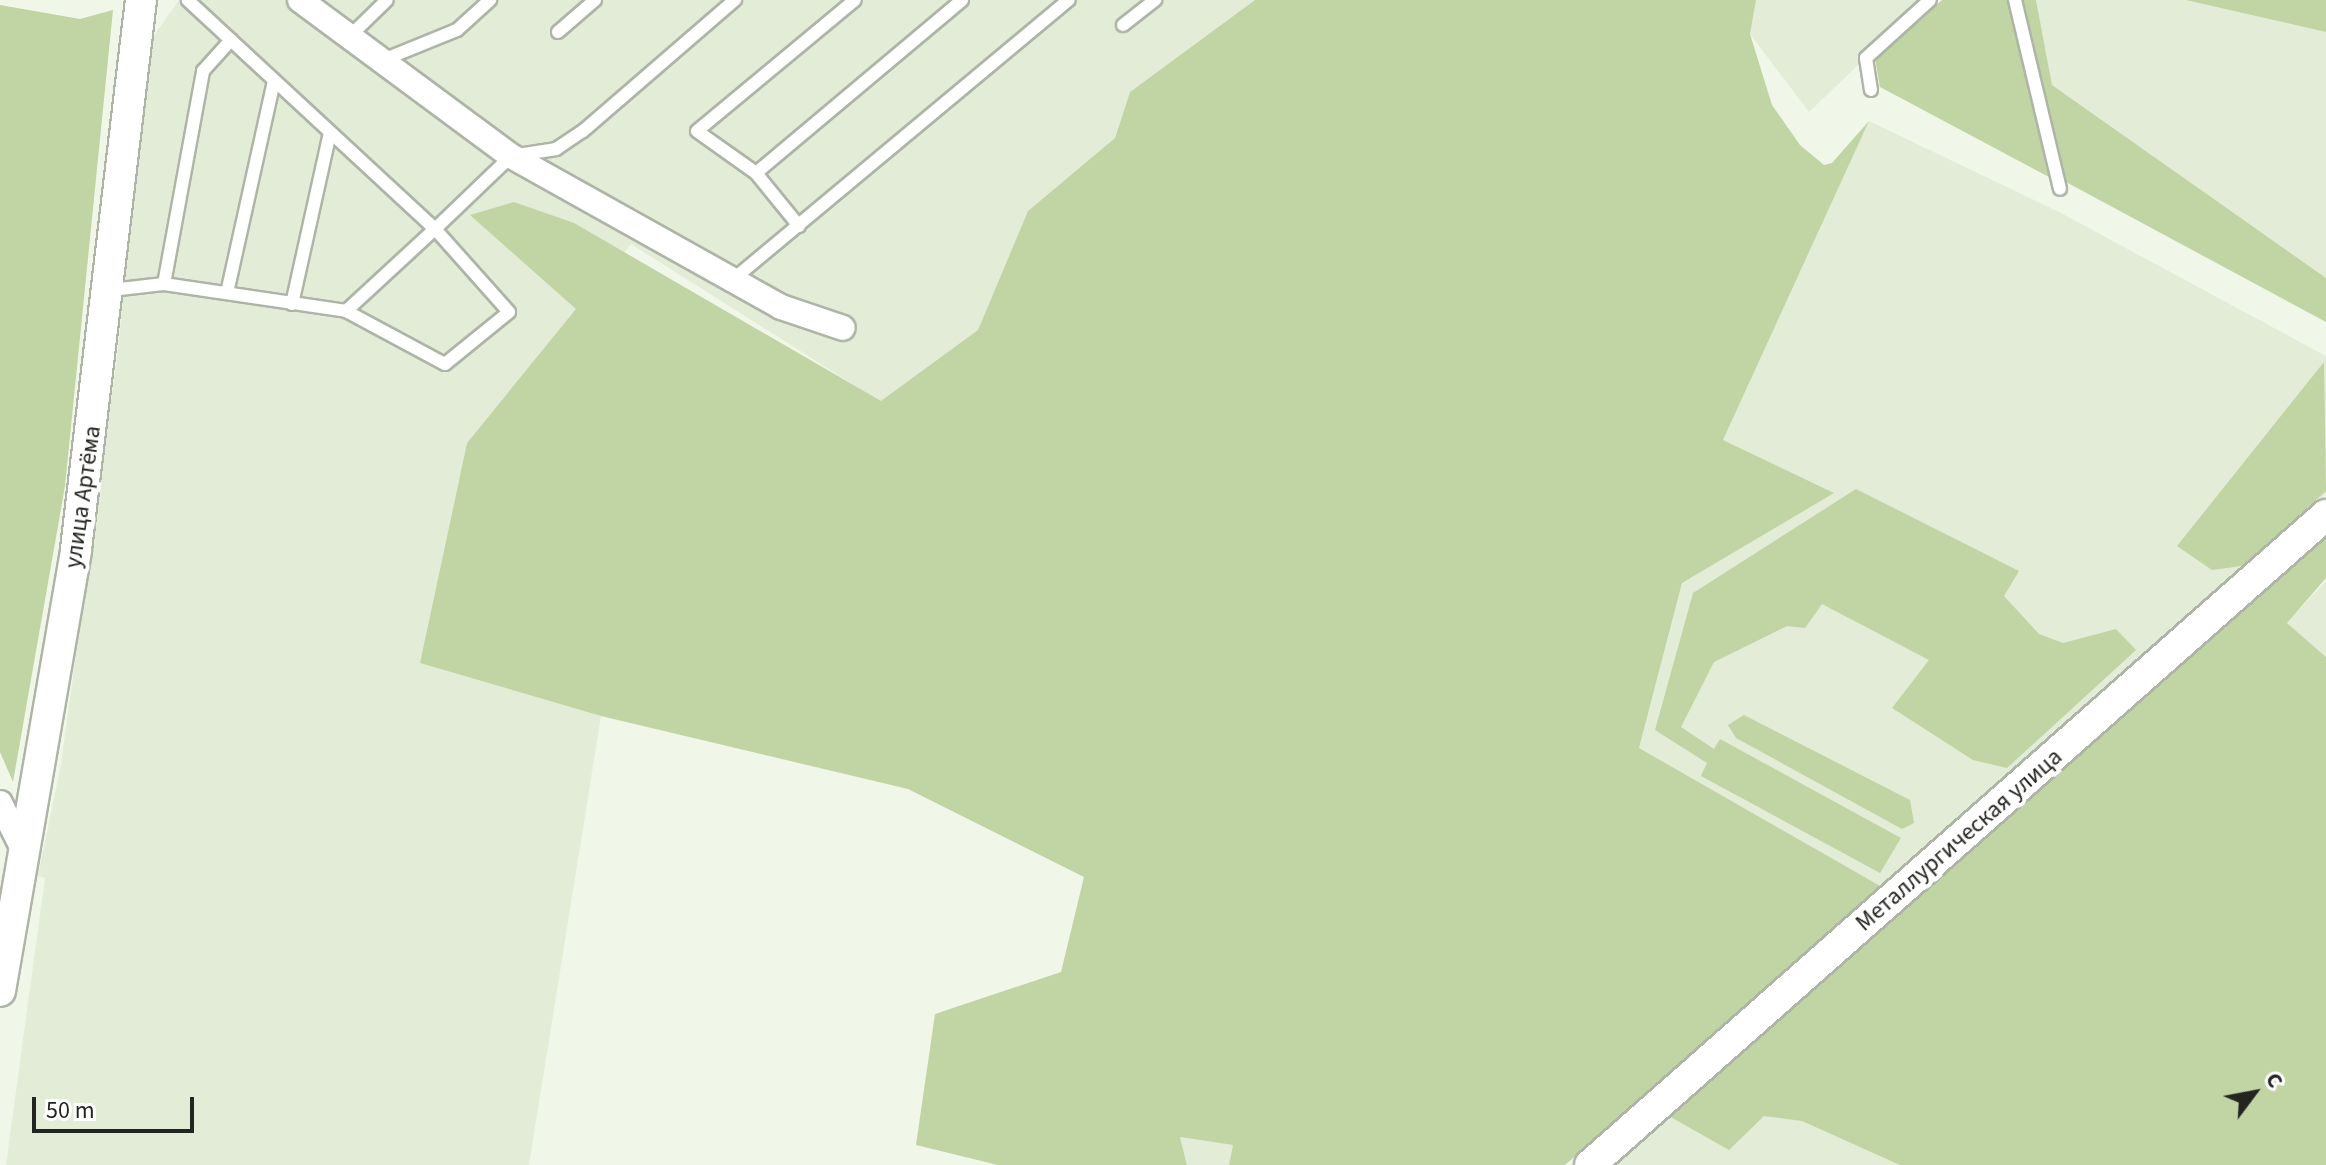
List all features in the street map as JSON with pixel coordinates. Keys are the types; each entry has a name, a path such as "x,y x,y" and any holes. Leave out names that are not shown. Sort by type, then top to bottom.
{"street":[{"name":"улица Артёма","path":"0,991 25,853 111,290 141,0"},
{"path":"300,0 376,62 511,156 736,277 781,307 843,328"},
{"name":"Металлургическая улица","path":"1590,1165 2326,515"},
{"path":"0,803 25,853"}],"lane":[{"path":"111,290 164,284 346,311 445,364 509,312 435,229 188,0"},
{"path":"348,38 387,0"},
{"path":"376,62 457,30 490,0"},
{"path":"558,32 595,0"},
{"path":"346,311 511,156 556,149 583,131 735,0"},
{"path":"799,226 756,173 697,131 855,0"},
{"path":"756,173 962,0"},
{"path":"736,277 1069,0"},
{"path":"1123,25 1155,0"},
{"path":"1871,90 1866,58 1930,0"},
{"path":"2015,0 2060,189"},
{"path":"164,284 203,71 231,40"},
{"path":"227,293 274,81"},
{"path":"292,304 330,132"}],"shaded area":[{"path":"179,0 1255,0 1130,92 1115,138 1028,211 978,330 881,402 631,244 467,443 420,663 601,716 529,1165 6,1165 45,878 38,876 61,764 118,350 144,79 151,40"},
{"path":"1756,0 1926,0 1809,112 1750,34"},
{"path":"2036,0 2326,0 2326,278 2052,85"},
{"path":"1869,121 2059,212 2326,356 2326,494 1882,887 1639,748 1682,583 1833,493 1723,440"},
{"path":"2326,581 2326,657 2287,623"},
{"path":"1669,1107 1800,1116 1909,1165 1604,1165"},
{"path":"1180,1137 1233,1145 1229,1165 1187,1165"}],"green space":[{"path":"1255,0 1756,0 1750,34 1772,105 1800,145 1824,165 1832,163 1869,121 1723,440 1834,493 1682,583 1639,748 1882,887 1565,1165 1229,1165 1233,1145 1180,1137 1187,1165 998,1165 916,1145 935,1014 1061,972 1084,877 908,789 601,716 420,663 467,443 576,309 470,215 514,202 574,223 881,401 978,330 1028,211 1115,138 1130,92"},
{"path":"1942,0 2007,0 2012,6 2051,178 1880,87 1875,59"},
{"path":"2020,0 2036,0 2052,85 2326,278 2326,322 2066,182"},
{"path":"2186,0 2326,0 2326,32 2322,31"},
{"path":"0,5 80,19 113,10 65,486 13,782 0,752"},
{"path":"2324,362 2326,491 2242,566 2212,570 2177,546"},
{"path":"1856,489 2019,571 2004,596 2039,634 2063,643 2116,629 2136,650 2007,768 1973,760 1892,708 1929,660 1822,604 1805,628 1787,626 1714,662 1681,727 1714,749 1720,739 1901,838 1880,873 1701,776 1707,763 1655,730 1693,593"},
{"path":"2326,530 2326,578 2287,623 2326,657 2326,1165 1900,1165 1802,1121 1764,1116 1729,1150 1667,1115"},
{"path":"1744,715 1910,800 1914,823 1902,829 1736,738 1728,725"}]}
